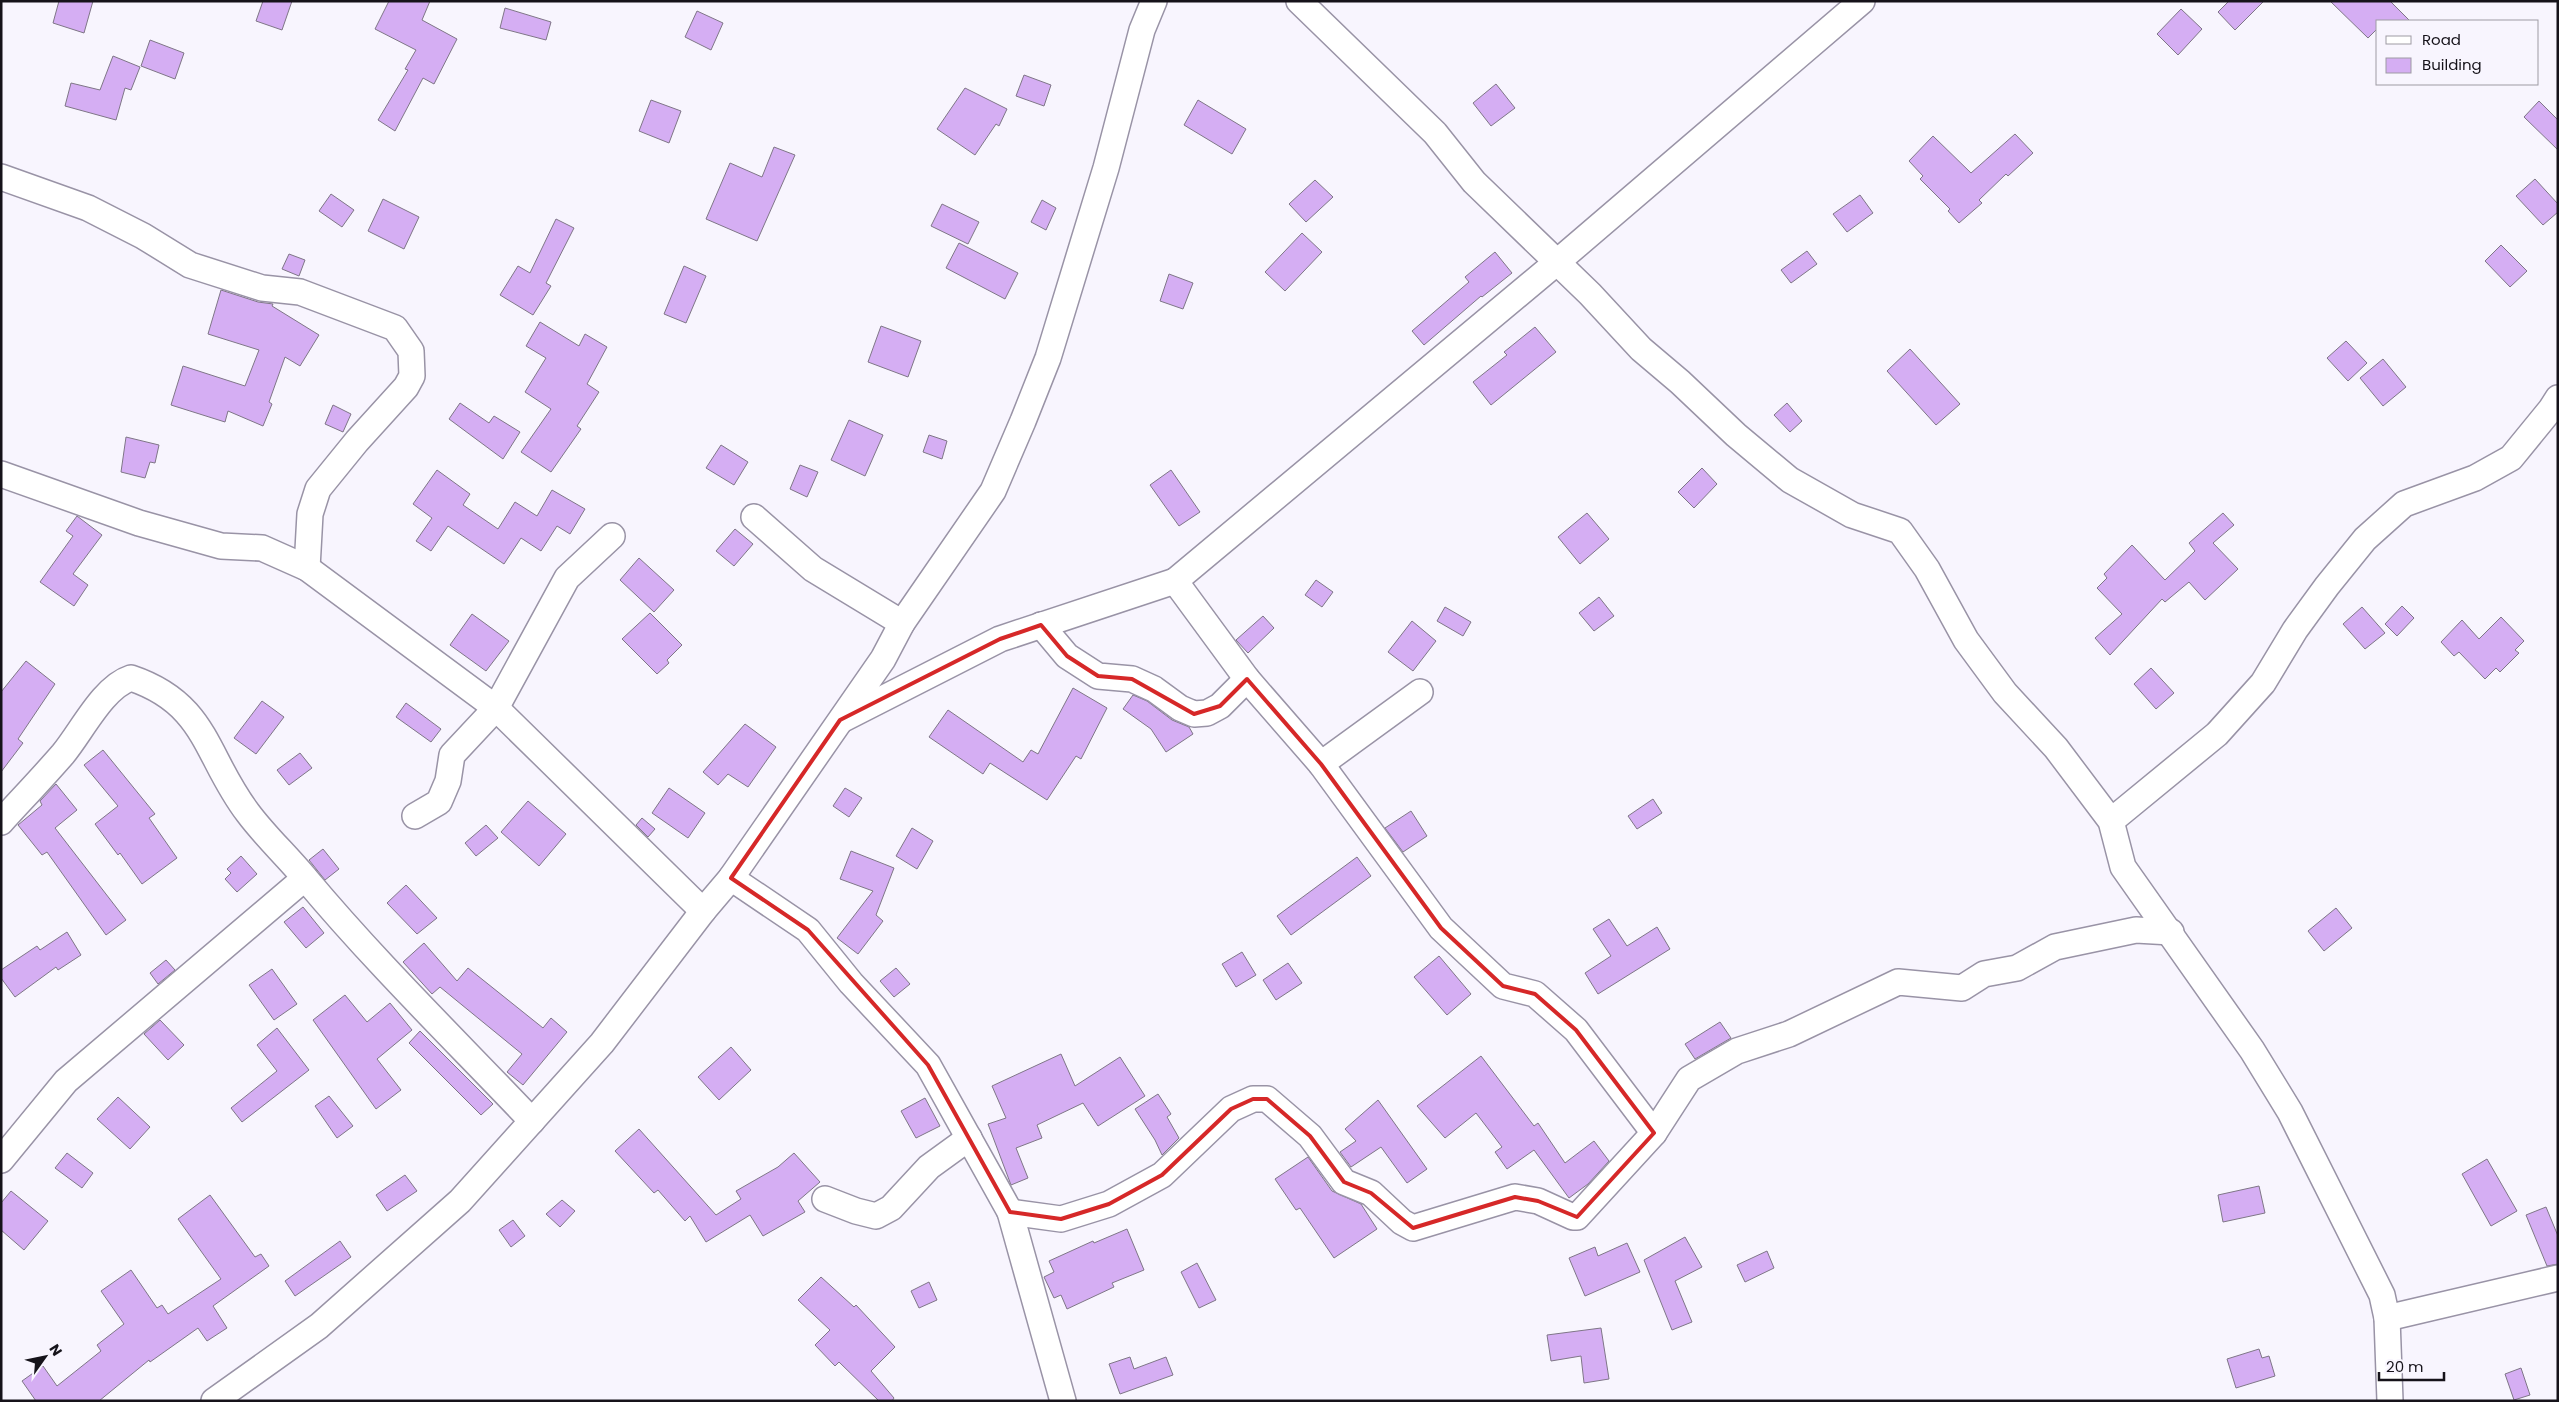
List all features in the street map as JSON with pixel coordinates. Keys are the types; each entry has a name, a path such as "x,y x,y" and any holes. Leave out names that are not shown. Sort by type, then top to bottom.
{"street":[{"path":"214,1401 319,1326 390,1266 460,1201 532,1122 602,1043 703,911 731,878 883,659 902,623 993,491 1023,421 1048,358 1106,168 1142,30 1154,1"},
{"path":"1299,1 1435,133 1474,182 1590,294 1642,350 1790,480 1852,515 1900,531 1927,568 1972,647 2005,693 2056,748 2111,821 2123,867 2171,932 2252,1050 2290,1112 2382,1295 2387,1318 2390,1401"},
{"path":"840,720 1000,639 1174,581 1556,263 1862,1"},
{"path":"1,176 88,208 144,236 190,265 262,288 300,292 395,328 411,351 412,376 406,387 356,441 318,489 310,514 307,568"},
{"path":"2111,821 2217,734 2263,683 2295,630 2365,539 2404,504 2475,478 2511,458 2558,398"},
{"path":"1,474 139,523 221,546 262,548 307,568 496,708 703,911"},
{"path":"754,517 813,569 902,623"},
{"path":"415,816 439,802 448,781 452,755 496,708 567,578 612,536"},
{"path":"1174,581 1248,679 1321,764 1441,928 1503,986 1536,994 1576,1030 1654,1133"},
{"path":"1041,625 1067,656 1098,676 1132,679 1154,688 1180,708 1194,714 1207,713 1220,706 1248,679"},
{"path":"1,822 64,752 121,682 131,678 164,692 186,710 206,739 222,774 248,813 325,903 532,1122"},
{"path":"1321,764 1420,692"},
{"path":"1,1160 66,1081 305,878"},
{"path":"731,878 808,930 852,983 928,1065 1010,1212 1063,1401"},
{"path":"1010,1212 1060,1219 1109,1204 1162,1175 1231,1109 1253,1099 1267,1099 1310,1136 1344,1182 1372,1193 1402,1222 1413,1228 1515,1197 1538,1201 1573,1217 1577,1217 1654,1133 1690,1079 1738,1051 1789,1034 1898,982 1962,988 1984,974 2016,968 2055,947 2136,930 2171,932"},
{"path":"825,1199 856,1211 876,1216 891,1208 929,1167 969,1138"},
{"path":"2387,1318 2558,1278"}],"highlighted area":[{"path":"1041,625 1067,656 1098,676 1132,679 1194,714 1220,706 1247,679 1321,764 1441,928 1503,986 1535,994 1576,1030 1654,1133 1577,1217 1538,1201 1515,1197 1413,1228 1371,1193 1344,1182 1310,1136 1267,1099 1253,1099 1231,1109 1162,1175 1109,1204 1061,1219 1010,1212 928,1065 808,930 731,878 840,720 1000,639"}],"building":[{"path":"59,1 93,1 84,33 53,23"},
{"path":"263,1 292,1 282,30 256,21"},
{"path":"389,1 430,1 422,20 457,39 434,84 423,78 395,131 378,120 408,70 405,69 416,50 375,29"},
{"path":"2229,1 2264,1 2235,30 2218,12"},
{"path":"2330,1 2390,1 2409,20 2376,20 2376,30 2368,38"},
{"path":"505,8 551,22 546,40 500,28"},
{"path":"2181,9 2202,29 2178,55 2157,34"},
{"path":"697,11 723,23 711,50 685,37"},
{"path":"150,40 184,53 175,79 141,66"},
{"path":"113,56 140,67 131,90 125,88 116,120 65,106 71,83 100,90"},
{"path":"1024,75 1051,85 1044,106 1016,96"},
{"path":"1496,84 1515,108 1491,126 1473,103"},
{"path":"965,88 1007,109 999,126 996,124 975,155 937,129"},
{"path":"651,100 681,111 669,143 639,131"},
{"path":"1198,100 1246,129 1232,154 1184,125"},
{"path":"2539,101 2558,120 2558,150 2524,117"},
{"path":"2015,134 2033,153 2008,176 2006,174 1979,200 1982,203 1959,223 1948,211 1950,209 1920,179 1923,176 1909,161 1933,136 1971,173"},
{"path":"774,147 795,155 757,241 706,219 730,163 762,177"},
{"path":"2535,179 2558,204 2558,212 2543,225 2516,196"},
{"path":"1315,180 1333,197 1306,222 1289,204"},
{"path":"331,194 354,210 342,227 319,211"},
{"path":"1860,195 1873,213 1847,232 1833,214"},
{"path":"383,199 419,217 404,249 368,231"},
{"path":"1042,200 1056,208 1046,230 1031,222"},
{"path":"942,204 979,222 968,244 931,226"},
{"path":"556,219 574,228 546,283 551,286 533,315 500,295 518,266 530,273"},
{"path":"1302,233 1322,252 1285,291 1265,272"},
{"path":"959,243 1018,273 1005,299 946,268"},
{"path":"2501,245 2527,271 2510,287 2485,261"},
{"path":"1807,251 1817,264 1791,283 1781,270"},
{"path":"1495,252 1512,273 1481,296 1424,345 1412,331 1469,282 1465,277"},
{"path":"289,254 305,260 299,276 282,269"},
{"path":"684,266 706,276 686,323 664,314"},
{"path":"1169,274 1193,283 1183,309 1160,301"},
{"path":"221,290 258,302 273,304 272,306 319,335 300,366 285,357 269,402 272,404 263,426 228,411 225,422 171,405 183,366 245,386 259,350 208,334"},
{"path":"540,322 579,346 585,334 607,347 587,384 599,392 577,426 581,429 551,472 521,452 551,409 525,392 546,358 526,346"},
{"path":"881,326 921,341 908,377 868,362"},
{"path":"1535,327 1556,352 1491,405 1473,382 1507,355 1504,352"},
{"path":"2346,341 2367,363 2348,381 2327,358"},
{"path":"1910,349 1960,404 1936,425 1887,371"},
{"path":"2383,359 2406,387 2383,406 2360,378"},
{"path":"460,403 489,423 494,416 520,432 503,459 449,419"},
{"path":"1787,403 1802,421 1790,432 1774,415"},
{"path":"333,405 351,414 343,432 325,424"},
{"path":"849,420 883,435 865,476 831,460"},
{"path":"929,435 947,441 942,459 923,452"},
{"path":"126,437 159,445 155,463 150,462 145,478 121,472"},
{"path":"721,445 748,462 734,485 706,468"},
{"path":"800,465 818,472 807,497 790,489"},
{"path":"1702,468 1717,484 1694,508 1678,492"},
{"path":"437,470 470,494 463,505 498,529 515,502 537,516 552,490 585,509 570,534 557,526 541,551 521,538 504,564 448,526 431,551 416,541 432,518 413,504"},
{"path":"1171,470 1200,512 1179,526 1150,485"},
{"path":"1587,513 1609,539 1580,564 1558,537"},
{"path":"2223,513 2234,525 2213,543 2238,569 2205,600 2189,582 2165,602 2162,599 2110,655 2095,638 2122,614 2097,588 2107,578 2104,574 2132,545 2165,580 2195,551 2189,543"},
{"path":"77,516 102,535 73,574 88,585 74,606 40,582 73,536 66,531"},
{"path":"735,529 753,544 734,566 716,551"},
{"path":"639,558 674,590 654,612 620,580"},
{"path":"1316,580 1333,592 1322,607 1305,595"},
{"path":"1599,597 1614,616 1594,631 1579,613"},
{"path":"2402,606 2414,618 2397,636 2385,624"},
{"path":"1445,607 1471,622 1463,636 1437,621"},
{"path":"2362,607 2385,633 2365,649 2343,624"},
{"path":"650,613 682,645 667,660 669,663 657,674 622,639"},
{"path":"472,614 509,641 486,671 450,645"},
{"path":"1263,616 1274,628 1248,653 1236,640"},
{"path":"2501,617 2524,641 2515,650 2519,653 2500,672 2496,668 2485,679 2459,652 2454,656 2441,642 2462,620 2479,639"},
{"path":"1412,621 1436,641 1413,671 1388,652"},
{"path":"26,661 55,684 18,739 23,743 1,772 1,692"},
{"path":"2151,668 2174,693 2156,709 2134,684"},
{"path":"1073,688 1107,708 1081,759 1076,756 1047,800 990,763 983,774 929,737 948,710 1023,762 1031,750 1038,754"},
{"path":"1133,695 1147,701 1172,720 1189,727 1193,734 1166,752 1151,729 1123,709"},
{"path":"262,701 284,717 256,754 234,738"},
{"path":"406,703 441,729 431,742 396,717"},
{"path":"745,724 776,747 748,787 728,774 718,785 703,772"},
{"path":"103,750 155,814 149,818 177,858 142,884 120,853 118,855 95,824 118,806 84,765"},
{"path":"300,753 312,768 289,785 277,770"},
{"path":"56,784 77,810 55,828 126,920 106,935 47,852 42,855 18,825 42,805 40,801"},
{"path":"669,788 705,813 688,838 652,813"},
{"path":"845,788 862,798 849,817 833,806"},
{"path":"1653,799 1662,813 1637,829 1628,816"},
{"path":"528,801 566,834 539,866 501,832"},
{"path":"1411,811 1427,836 1403,852 1385,828"},
{"path":"642,818 655,829 648,837 636,825"},
{"path":"486,825 498,838 476,856 465,843"},
{"path":"912,828 933,841 917,869 896,856"},
{"path":"323,849 339,869 325,880 309,860"},
{"path":"851,851 894,868 876,915 883,921 858,954 837,938 873,891 840,879"},
{"path":"241,856 257,874 237,892 225,879 231,873 227,869"},
{"path":"1357,857 1371,876 1291,935 1277,916"},
{"path":"406,885 437,918 417,934 387,903"},
{"path":"303,907 324,933 306,948 284,922"},
{"path":"2336,908 2352,928 2324,951 2308,931"},
{"path":"1609,919 1627,946 1657,927 1670,949 1598,994 1585,973 1611,956 1593,929"},
{"path":"67,932 81,955 58,970 56,967 15,997 1,978 1,970 37,946 40,950"},
{"path":"424,943 457,981 468,968 543,1028 551,1018 567,1032 523,1085 507,1072 522,1054 440,987 432,994 403,962"},
{"path":"1242,952 1256,975 1236,987 1222,964"},
{"path":"1439,956 1471,994 1447,1015 1414,977"},
{"path":"166,960 175,970 158,984 150,973"},
{"path":"1288,963 1302,983 1276,1000 1263,980"},
{"path":"896,968 910,984 894,997 880,981"},
{"path":"272,969 297,1004 274,1020 249,985"},
{"path":"345,995 367,1022 390,1003 412,1030 377,1059 401,1090 376,1109 313,1020"},
{"path":"160,1020 184,1045 168,1060 144,1034"},
{"path":"1720,1022 1731,1038 1695,1059 1685,1044"},
{"path":"277,1028 309,1070 242,1122 231,1108 277,1071 257,1045"},
{"path":"420,1031 493,1104 481,1115 409,1043"},
{"path":"731,1047 751,1070 719,1100 698,1077"},
{"path":"1061,1054 1075,1086 1120,1057 1145,1096 1098,1126 1083,1103 1037,1125 1042,1138 1016,1148 1028,1178 1011,1185 988,1124 1006,1118 992,1086"},
{"path":"1481,1056 1534,1126 1538,1123 1565,1163 1594,1141 1609,1161 1588,1184 1569,1198 1534,1150 1507,1169 1495,1152 1502,1147 1476,1113 1445,1138 1417,1106"},
{"path":"1158,1094 1171,1114 1167,1117 1179,1138 1162,1155 1155,1140 1135,1109"},
{"path":"329,1096 353,1126 337,1138 315,1106"},
{"path":"118,1097 150,1127 130,1149 97,1119"},
{"path":"925,1098 940,1126 916,1138 901,1111"},
{"path":"1378,1100 1427,1169 1407,1183 1381,1147 1351,1167 1340,1152 1356,1141 1345,1129"},
{"path":"639,1129 716,1215 741,1199 736,1191 778,1167 794,1153 820,1182 798,1201 805,1212 763,1236 750,1215 706,1242 690,1216 685,1221 658,1190 654,1193 615,1151"},
{"path":"67,1153 93,1173 82,1188 55,1168"},
{"path":"1308,1157 1332,1191 1361,1204 1377,1229 1334,1258 1300,1208 1296,1210 1275,1179"},
{"path":"2487,1159 2517,1211 2491,1226 2462,1174"},
{"path":"405,1175 417,1191 387,1211 376,1195"},
{"path":"2259,1186 2265,1213 2223,1222 2218,1195"},
{"path":"11,1191 48,1221 24,1250 1,1230 1,1203"},
{"path":"210,1195 255,1257 261,1254 269,1266 213,1306 227,1328 207,1341 198,1328 150,1362 149,1360 99,1401 36,1401 22,1381 43,1366 57,1386 101,1351 97,1345 124,1324 101,1291 131,1270 157,1308 162,1305 168,1314 221,1279 178,1219"},
{"path":"562,1200 575,1211 560,1227 546,1214"},
{"path":"2546,1207 2558,1236 2558,1264 2547,1266 2526,1215"},
{"path":"513,1220 525,1236 511,1247 499,1230"},
{"path":"1127,1229 1144,1270 1112,1283 1114,1287 1067,1309 1061,1295 1054,1298 1044,1277 1054,1272 1049,1261 1093,1241 1094,1243"},
{"path":"1685,1237 1702,1267 1675,1281 1692,1322 1672,1330 1644,1260"},
{"path":"340,1241 351,1257 295,1296 285,1281"},
{"path":"1627,1243 1640,1272 1585,1296 1569,1258 1595,1247 1598,1256"},
{"path":"1767,1251 1774,1268 1745,1282 1737,1265"},
{"path":"1197,1263 1216,1300 1199,1308 1181,1272"},
{"path":"821,1277 854,1307 856,1305 895,1347 871,1371 894,1398 892,1401 879,1401 839,1362 835,1366 815,1345 830,1330 798,1300"},
{"path":"929,1282 937,1300 919,1308 911,1291"},
{"path":"1601,1328 1609,1379 1584,1383 1581,1356 1551,1361 1547,1335"},
{"path":"2259,1349 2262,1358 2269,1356 2275,1376 2236,1388 2227,1359"},
{"path":"1130,1357 1134,1369 1166,1357 1173,1375 1120,1394 1109,1364"},
{"path":"2521,1368 2530,1395 2514,1400 2505,1374"}]}
